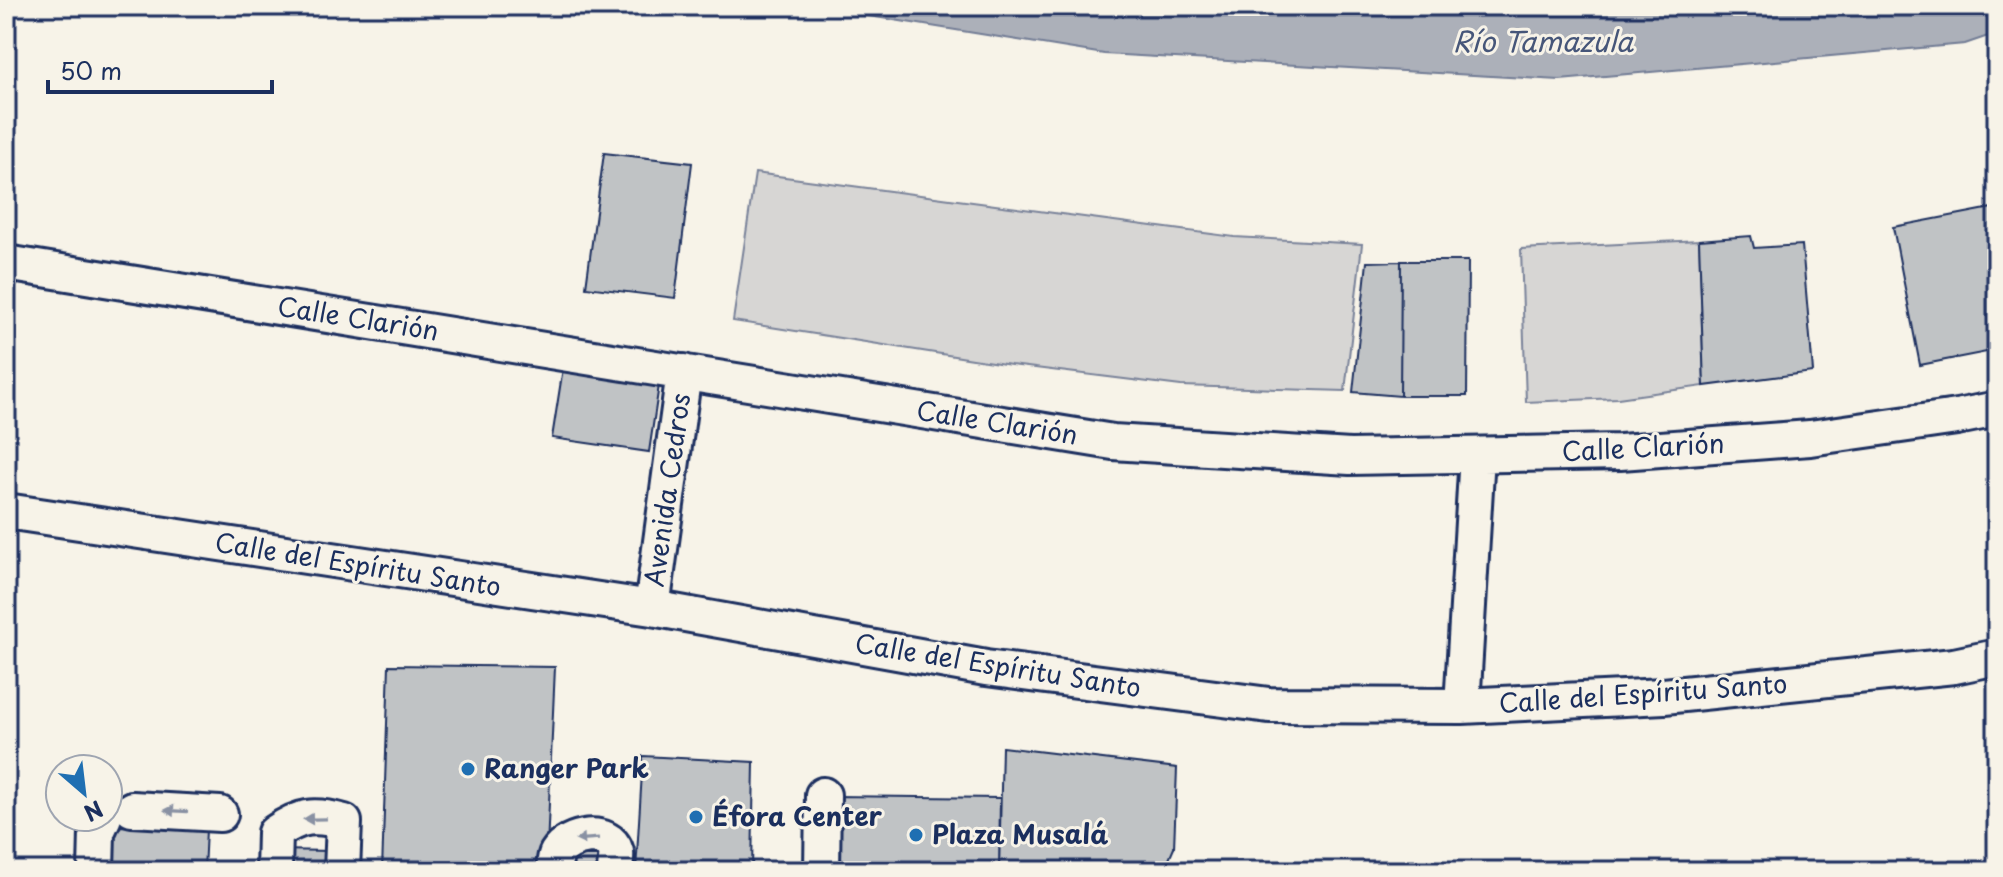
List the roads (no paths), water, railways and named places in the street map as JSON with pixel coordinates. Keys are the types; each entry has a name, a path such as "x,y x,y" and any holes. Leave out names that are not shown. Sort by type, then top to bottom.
{"street":[{"name":"Calle Clarión","path":"6,263 1113,442 1350,457 1620,452 1810,438 1997,409"},
{"name":"Avenida Cedros","path":"652,608 684,372"},
{"path":"1462,706 1477,455"},
{"name":"Calle del Espíritu Santo","path":"6,511 652,608 986,668 1269,705 1462,706 1664,696 1954,666 1997,657"},
{"path":"822,871 823,795"},
{"path":"124,812 220,814"},
{"path":"274,871 275,833 294,820 323,817 344,822 342,871"},
{"path":"96,871 97,833"},
{"path":"554,871 556,854 565,844 581,837 601,838 610,843 616,852 615,871"}],"water":[{"name":"Río Tamazula","path":"807,6 1997,6 1997,33 1965,44 1560,80 1104,54"}],"place":[{"name":"Ranger Park","path":"468,769"},
{"name":"Éfora Center","path":"696,817"},
{"name":"Plaza Musalá","path":"916,835"}]}
